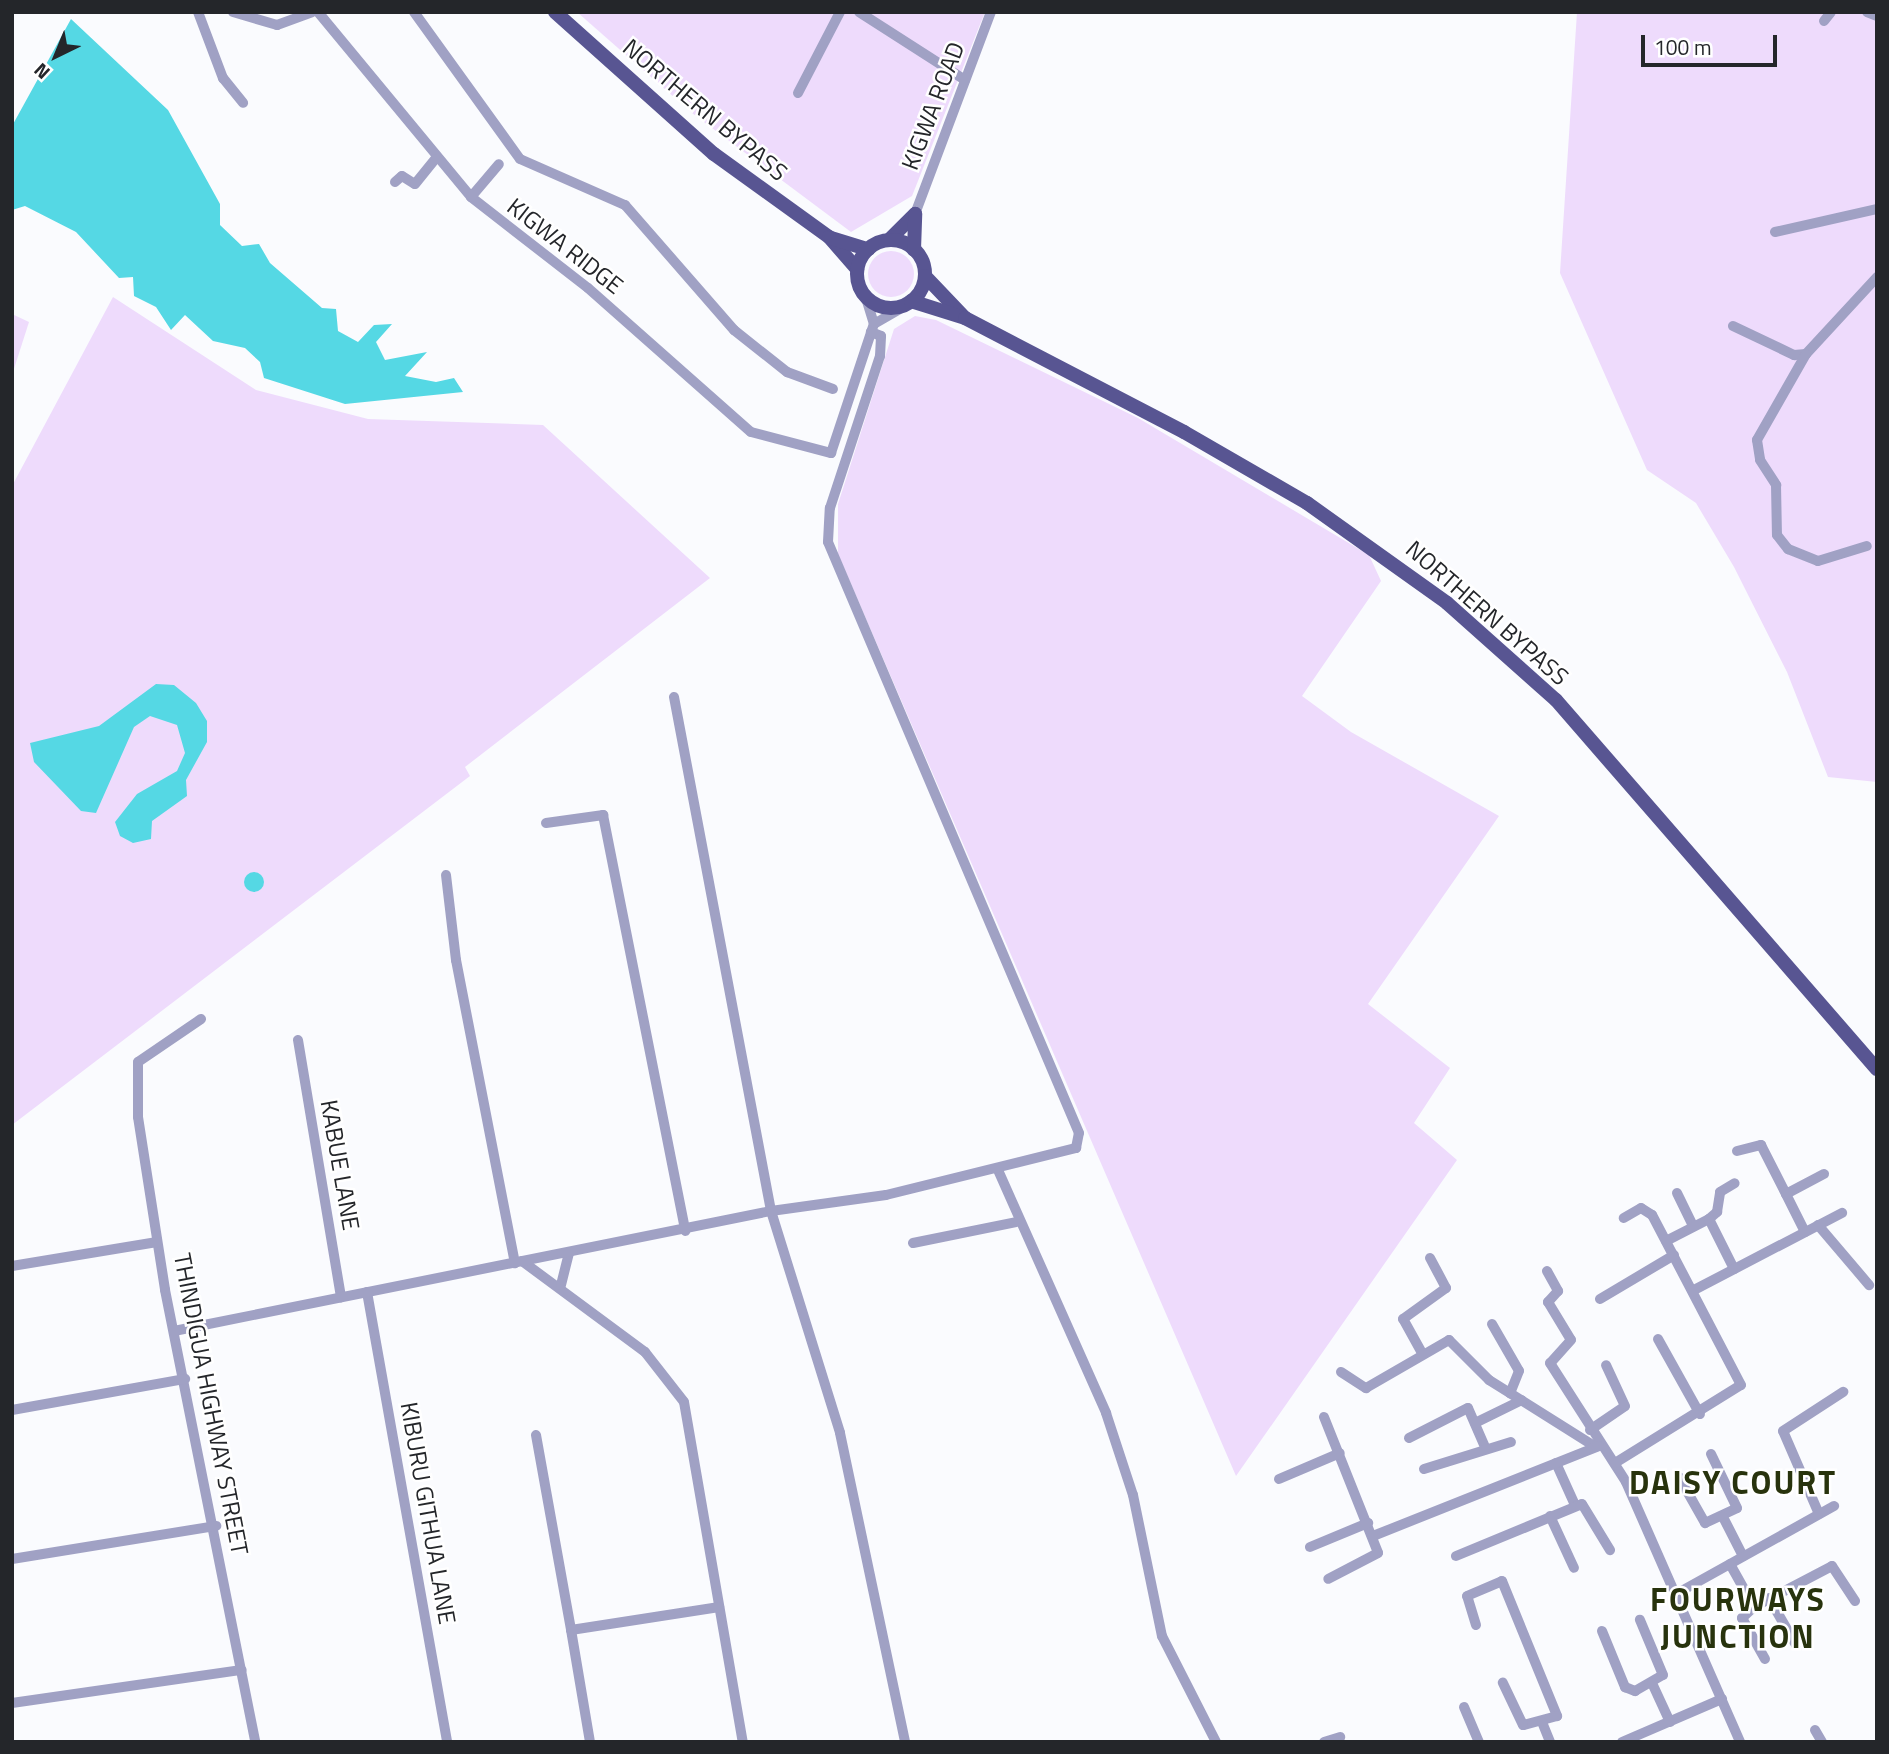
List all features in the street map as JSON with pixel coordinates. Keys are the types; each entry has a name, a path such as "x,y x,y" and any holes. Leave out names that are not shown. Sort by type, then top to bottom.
{"main road":[{"name":"NORTHERN BYPASS","path":"555,12 714,153 830,237"},
{"path":"857,269 868,249 889,240 915,214"},
{"path":"915,214 914,250 925,276 965,318"},
{"path":"830,237 868,249"},
{"path":"830,237 857,269 866,298 888,308 909,302 965,318"},
{"path":"889,240 914,250"},
{"path":"909,302 925,276"},
{"name":"NORTHERN BYPASS","path":"965,318 1307,502 1447,603 1556,701 1877,1069"}],"street":[{"path":"198,12 223,78 243,103"},
{"path":"233,12 276,25 312,12"},
{"name":"KIGWA RIDGE","path":"318,12 435,159 471,197 588,288 741,425 831,453 873,328"},
{"path":"414,12 511,151 549,176 625,205 734,330 787,372 833,389"},
{"path":"798,93 840,12"},
{"path":"859,12 965,80"},
{"name":"KIGWA ROAD","path":"915,214 991,12"},
{"path":"1867,12 1877,16"},
{"path":"471,197 511,151"},
{"path":"395,182 401,176 415,184 435,159"},
{"path":"1775,232 1877,209"},
{"path":"1867,546 1818,561 1788,549 1777,535 1776,485 1760,460 1757,440 1806,354 1833,328 1877,277"},
{"path":"174,1331 685,1231 771,1211 998,1170 1070,1152 1079,1133 831,551 830,508 880,356 881,336 873,328 866,298"},
{"path":"873,328 909,302"},
{"path":"1732,326 1794,355 1806,354"},
{"path":"674,697 771,1211 843,1444 905,1742"},
{"path":"546,823 603,815 685,1231"},
{"path":"446,875 456,960 519,1262 561,1286 663,1368 684,1402 743,1742"},
{"name":"THINDIGUA HIGHWAY STREET","path":"201,1019 138,1062 136,1073 157,1242 216,1526 256,1742"},
{"name":"KABUE LANE","path":"298,1040 341,1297"},
{"path":"1737,1151 1761,1144 1805,1232"},
{"path":"998,1170 1016,1222 1106,1413 1133,1495 1162,1636 1216,1742"},
{"path":"1786,1194 1824,1174"},
{"path":"1666,1241 1709,1219 1717,1212 1718,1194 1735,1183"},
{"path":"1676,1193 1693,1226"},
{"path":"1615,1463 1700,1414 1741,1385 1694,1290 1644,1208 1624,1218"},
{"path":"1694,1290 1842,1213"},
{"path":"1709,1219 1734,1269"},
{"path":"913,1243 1016,1222"},
{"path":"1818,1225 1869,1285"},
{"path":"12,1266 157,1242"},
{"path":"561,1286 569,1252"},
{"path":"1600,1299 1674,1255"},
{"path":"1422,1353 1403,1319 1447,1288 1430,1258"},
{"path":"1547,1270 1558,1291 1547,1300 1571,1340 1550,1363 1599,1446 1615,1463 1676,1594 1740,1742"},
{"name":"KIBURU GITHUA LANE","path":"367,1292 447,1742"},
{"path":"1492,1324 1519,1371 1510,1393"},
{"path":"1658,1339 1700,1414"},
{"path":"1341,1372 1366,1388 1422,1353 1451,1341 1473,1368 1599,1446"},
{"path":"1590,1430 1625,1406 1606,1365"},
{"path":"12,1410 184,1380"},
{"path":"1819,1514 1783,1431 1843,1392"},
{"path":"1475,1423 1522,1400"},
{"path":"1409,1438 1466,1408 1485,1447"},
{"path":"1324,1417 1373,1536 1376,1557 1328,1579"},
{"path":"536,1435 590,1742"},
{"path":"1424,1469 1485,1447 1511,1442"},
{"path":"1373,1536 1599,1446"},
{"path":"1279,1479 1340,1453"},
{"path":"1679,1477 1705,1523 1723,1517 1739,1502 1711,1454"},
{"path":"1556,1463 1575,1505"},
{"path":"1455,1556 1575,1505 1590,1509 1609,1550"},
{"path":"1676,1594 1834,1506"},
{"path":"1550,1516 1574,1567"},
{"path":"1723,1517 1743,1556"},
{"path":"1310,1547 1368,1523"},
{"path":"12,1559 216,1526"},
{"path":"1730,1564 1755,1607"},
{"path":"1765,1659 1742,1618 1755,1607 1832,1566 1855,1601"},
{"path":"1476,1625 1467,1596 1502,1581 1558,1710 1542,1722 1523,1725 1503,1684"},
{"path":"1769,1598 1796,1645"},
{"path":"571,1630 719,1607"},
{"path":"1602,1631 1628,1690 1652,1683 1663,1675 1640,1620"},
{"path":"12,1703 242,1670"},
{"path":"1652,1683 1670,1722"},
{"path":"1622,1742 1722,1699"},
{"path":"1464,1707 1479,1742"},
{"path":"1542,1722 1550,1742"},
{"path":"1652,1729 1658,1742"},
{"path":"1815,1730 1822,1742"},
{"path":"1324,1742 1340,1737"}],"shaded area":[{"path":"577,12 985,12 912,196 851,232 692,113"},
{"path":"1577,12 1877,12 1877,782 1828,777 1787,672 1734,567 1696,503 1647,470 1560,273"},
{"path":"891,251 907,258 914,274 907,290 891,297 875,290 868,274 875,258"},
{"path":"113,297 256,390 368,419 543,425 710,578 465,767 470,776 12,1125 12,486"},
{"path":"12,314 29,322 12,375"},
{"path":"915,316 936,320 1138,418 1369,555 1381,581 1302,696 1351,732 1499,816 1368,1004 1450,1068 1414,1123 1457,1160 1236,1476 838,554 838,504 894,329"}],"water":[{"path":"71,19 168,110 220,204 220,225 242,246 259,244 270,263 322,308 336,309 338,331 358,342 374,325 392,324 376,342 385,360 427,352 405,376 436,382 454,378 463,392 345,404 264,378 260,362 245,348 213,341 185,315 171,330 156,307 134,296 133,277 119,278 76,232 25,206 12,210 12,126"},
{"path":"156,684 174,685 196,703 207,721 207,742 186,780 187,796 152,821 151,839 133,843 120,836 115,822 137,794 177,771 185,753 177,725 150,716 134,727 96,813 81,811 34,762 30,743 99,726"},
{"path":"250,872 258,872 264,882 258,892 250,892 244,886 244,878"}],"district":[{"name":"DAISY COURT","path":"1733,1482"},
{"name":"FOURWAYS JUNCTION","path":"1738,1618"}]}
